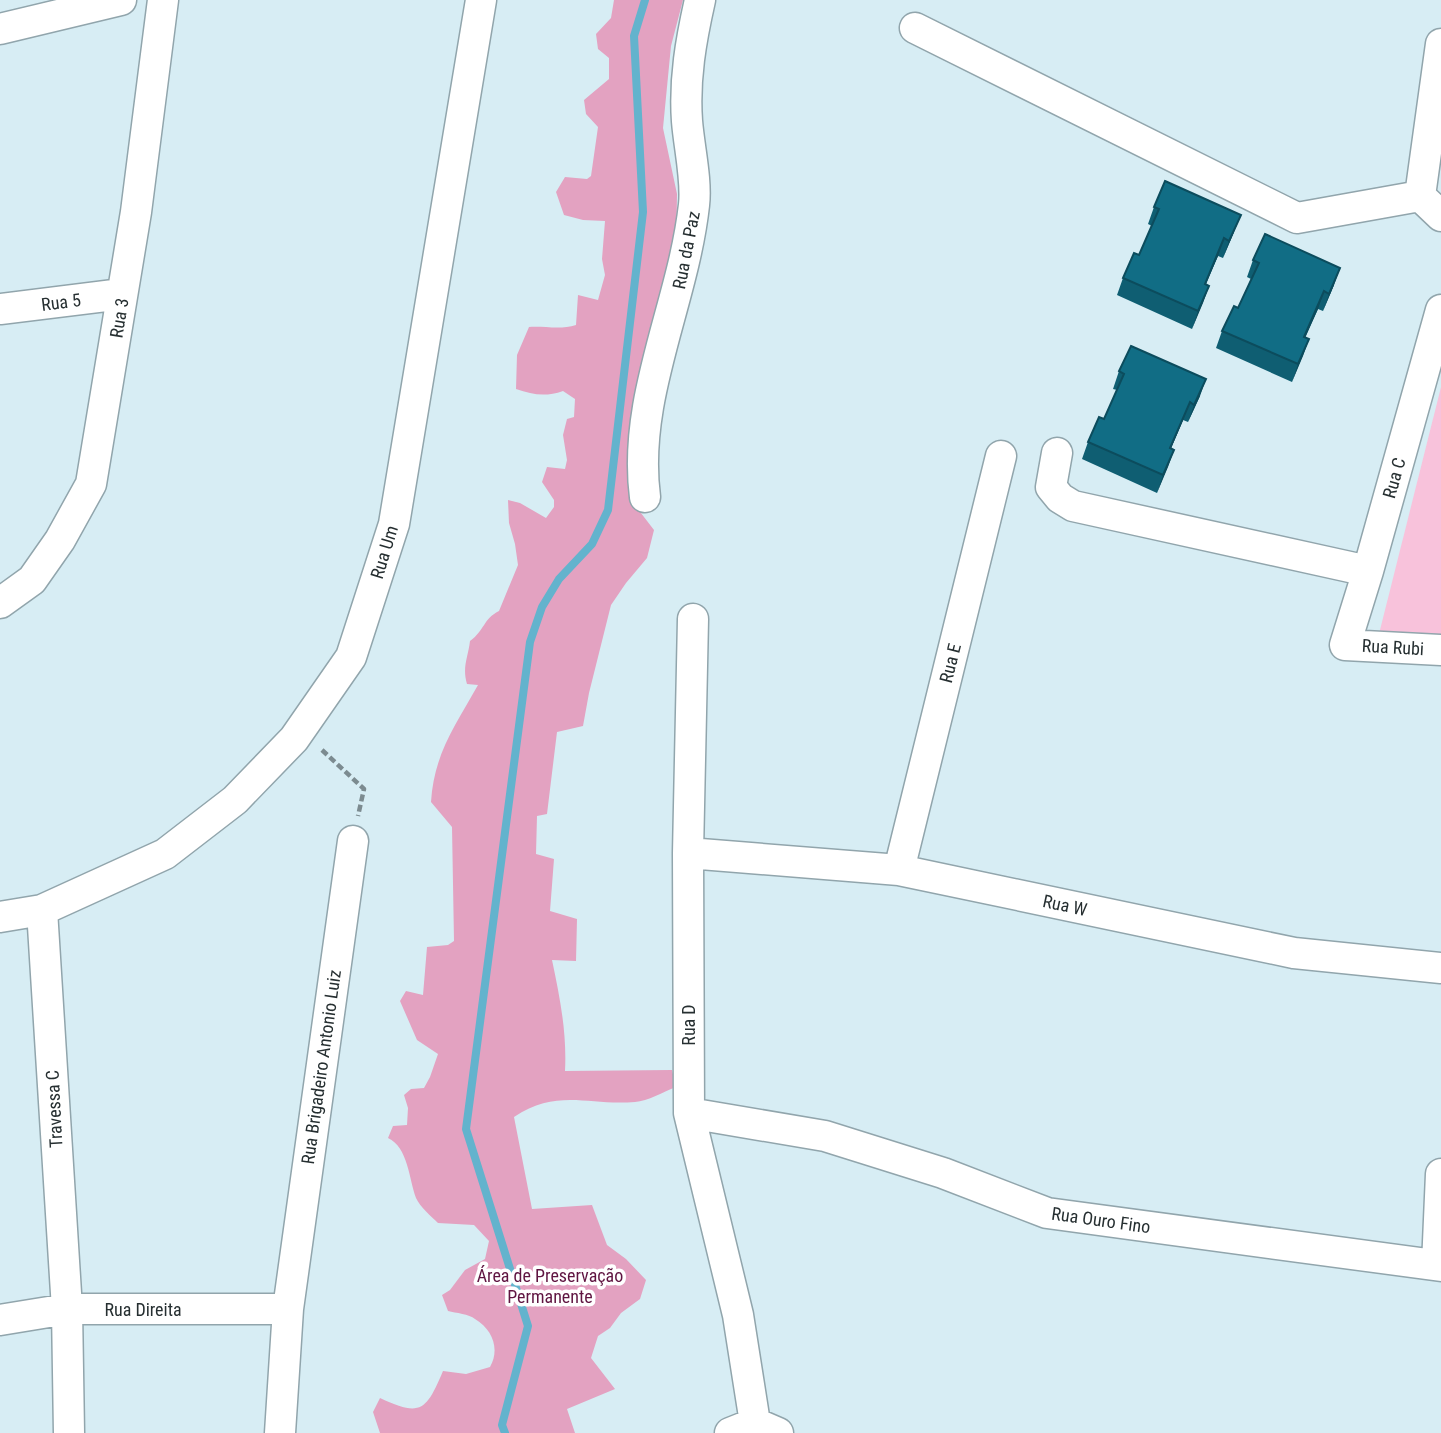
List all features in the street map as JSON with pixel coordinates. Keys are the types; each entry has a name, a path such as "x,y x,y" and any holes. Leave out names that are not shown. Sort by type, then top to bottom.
{"street":[{"path":"0,29 121,0"},
{"name":"Rua 3","path":"0,603 32,580 61,540 91,484 136,212 163,0"},
{"name":"Rua Um","path":"0,917 42,910 165,854 235,800 301,730 351,657 394,524 481,0"},
{"name":"Rua da Paz","path":"645,497 641,467 644,420 678,290 695,202 686,79 700,0"},
{"path":"915,28 1297,218 1431,206 1441,44"},
{"name":"Rua 5","path":"0,309 122,294"},
{"name":"Rua C","path":"1345,645 1441,310"},
{"path":"1056,453 1051,487 1060,498 1073,506 1368,571"},
{"name":"Rua E","path":"900,870 1001,456"},
{"name":"Rua D","path":"693,620 688,853 688,1113 738,1315 754,1430"},
{"name":"Rua Rubi","path":"1345,645 1441,650"},
{"name":"Rua Brigadeiro Antonio Luiz","path":"280,1433 288,1309 353,841"},
{"name":"Rua W","path":"688,853 900,870 1294,953 1441,968"},
{"name":"Travessa C","path":"42,910 66,1309 69,1433"},
{"name":"Rua Ouro Fino","path":"688,1113 825,1136 943,1173 1047,1213 1439,1265"},
{"path":"1439,1265 1441,1174"},
{"name":"Rua Direita","path":"0,1320 66,1309 288,1309"}],"path":[{"path":"301,730 364,789 353,841"}],"shaded area":[{"path":"1441,387 1441,641 1378,638"}],"green space":[{"name":"Área de Preservação Permanente","path":"614,0 683,0 671,46 663,128 677,194 676,260 633,440 627,480 634,504 654,530 647,558 611,605 583,726 557,732 547,814 537,816 536,854 554,859 550,911 577,919 576,961 552,960 564,1029 565,1071 672,1070 676,1087 635,1102 573,1100 545,1103 514,1117 532,1209 592,1205 607,1245 626,1259 646,1280 640,1299 598,1336 591,1358 615,1389 567,1409 575,1433 380,1433 373,1412 380,1398 405,1407 420,1407 432,1395 443,1371 466,1374 490,1367 493,1360 494,1347 490,1334 472,1317 448,1311 442,1295 450,1290 465,1270 485,1259 489,1241 474,1225 438,1223 420,1205 404,1156 395,1142 388,1138 393,1126 407,1125 408,1108 404,1095 411,1089 424,1088 438,1054 417,1040 400,1001 406,991 423,995 427,947 448,945 454,941 452,827 431,802 433,785 447,741 478,685 467,684 465,667 470,641 499,611 518,565 509,523 508,500 520,503 546,518 554,507 554,500 542,482 547,467 565,469 567,460 563,435 567,419 574,417 575,399 563,391 540,394 516,389 517,355 529,327 559,328 576,325 578,295 598,300 605,275 602,259 605,221 583,220 564,215 556,192 565,177 587,179 591,176 598,127 586,114 584,100 609,79 609,58 598,49 596,34 611,18"}],"building":[{"path":"1165,181 1241,215 1229,241 1224,238 1205,284 1209,286 1198,311 1123,278 1134,253 1139,255 1159,209 1154,207"},
{"path":"1265,234 1340,268 1329,294 1324,291 1304,337 1309,339 1298,364 1222,331 1234,306 1238,308 1259,263 1253,260"},
{"path":"1131,346 1206,379 1194,405 1190,402 1170,448 1174,450 1163,475 1088,442 1099,417 1104,419 1124,374 1119,371"}],"waterway":[{"path":"505,1433 502,1425 528,1326 466,1129 530,642 542,607 559,579 592,544 608,510 643,212 634,36 645,0"}]}
